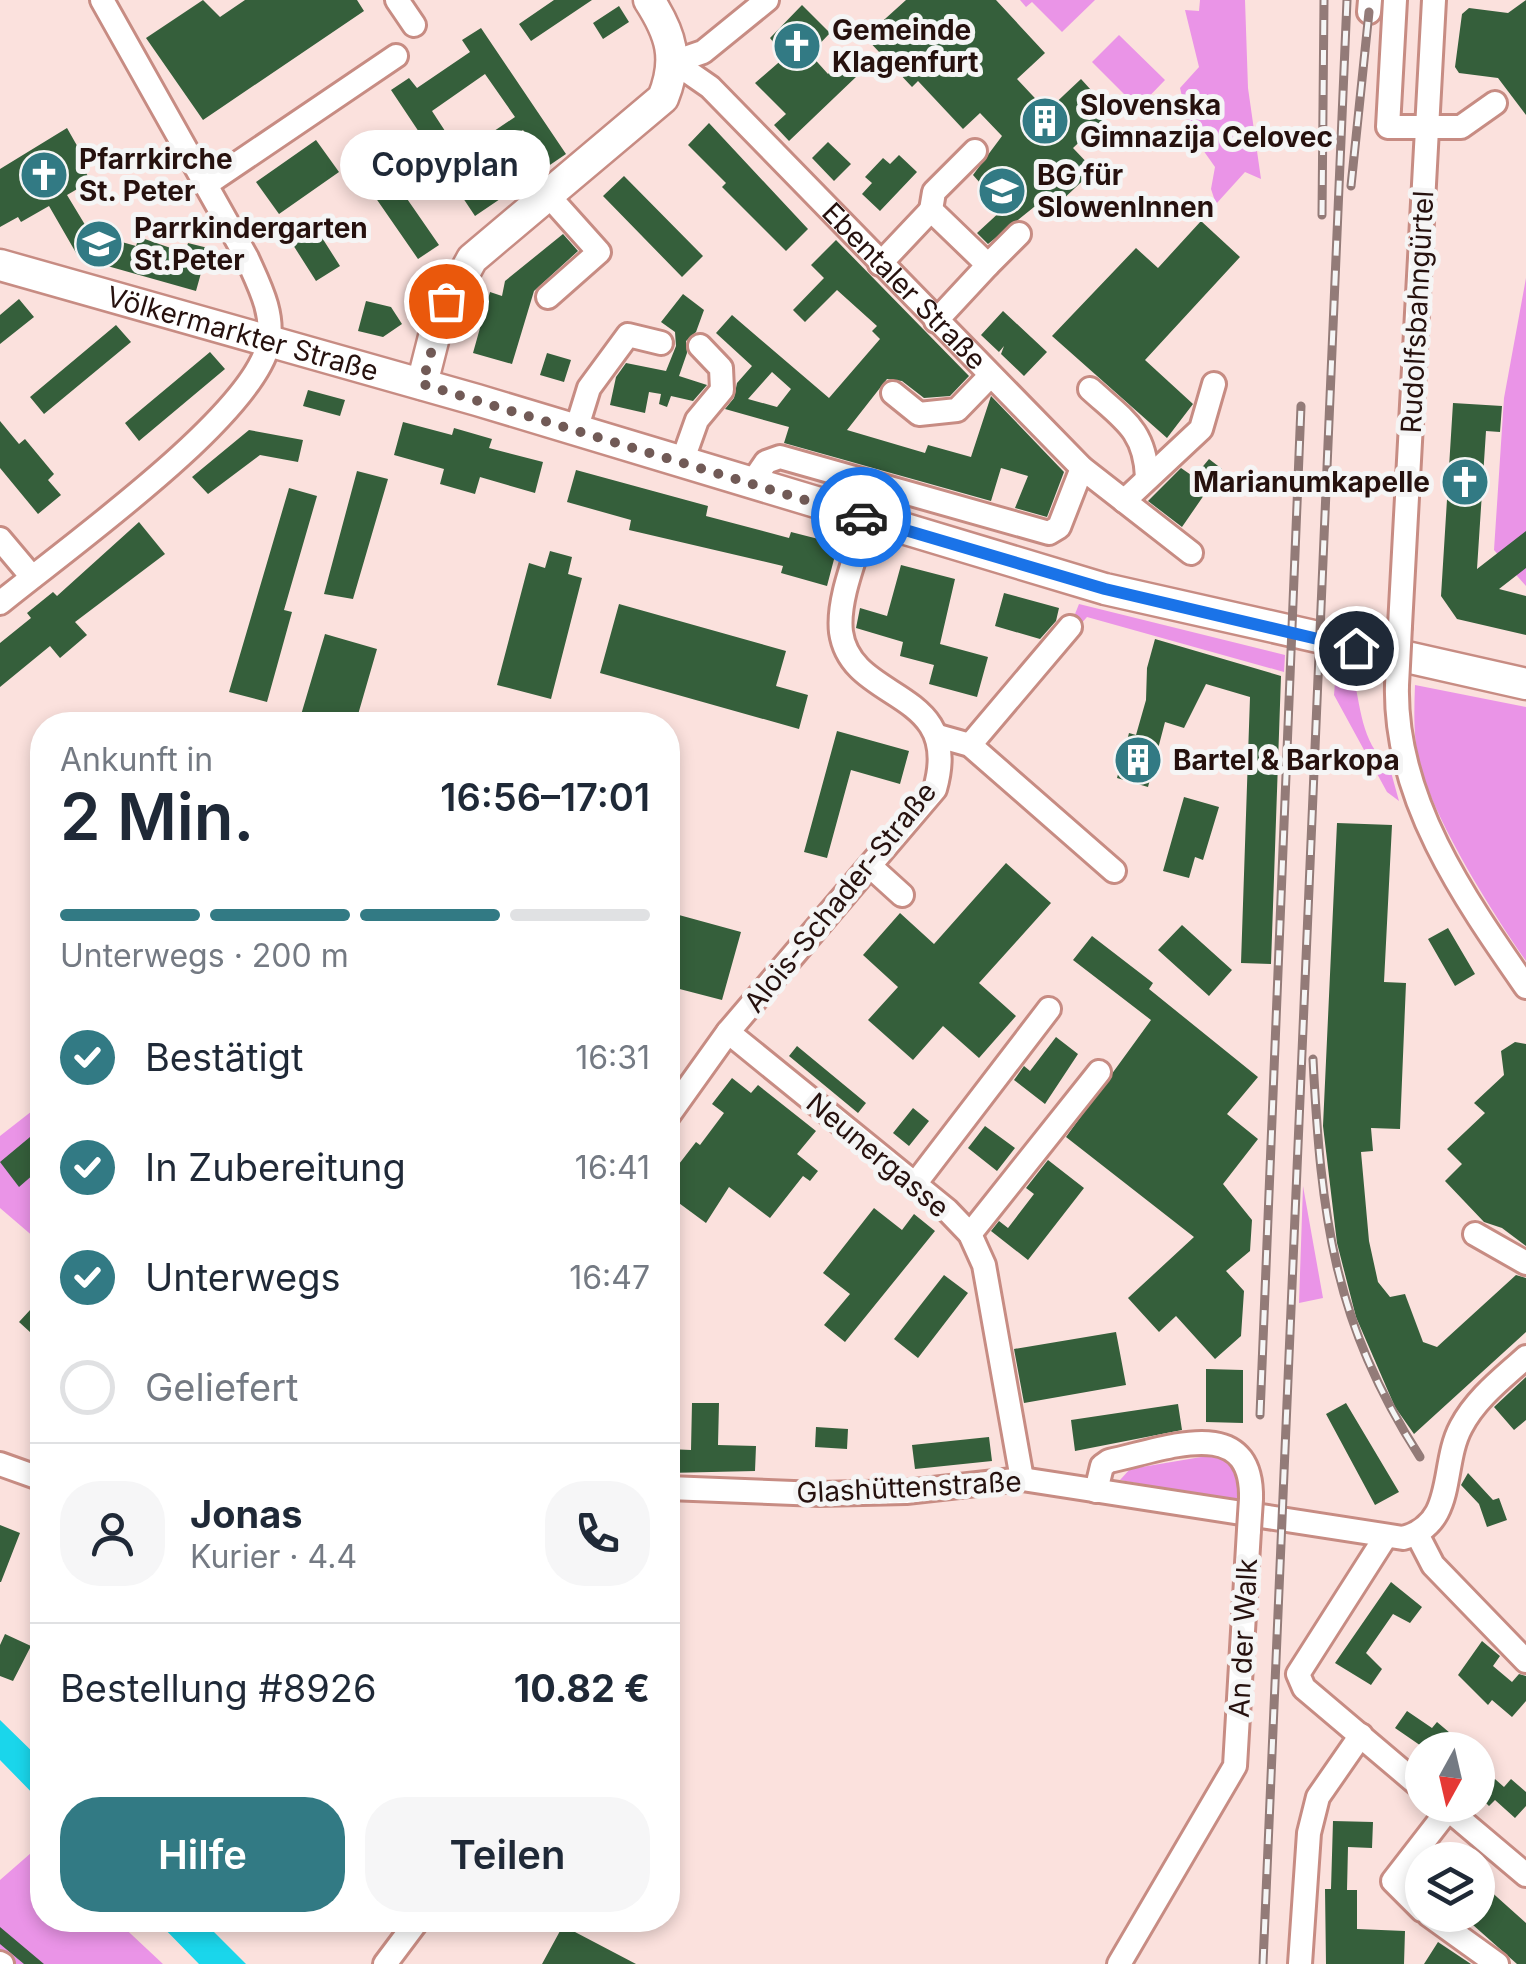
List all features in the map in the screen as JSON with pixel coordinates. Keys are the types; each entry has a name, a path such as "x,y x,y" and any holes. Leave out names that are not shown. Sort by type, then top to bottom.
{"main road":[{"path":"422,384 438,322 462,272 486,245 664,98 674,62 672,42 649,0"},
{"name":"Völkermarkter Straße","path":"0,265 422,384 1105,589 1526,684"}],"street":[{"path":"0,603 202,434 256,374 269,340 266,300 207,184 102,0"},
{"path":"396,0 414,25"},
{"path":"674,62 703,52 767,0"},
{"path":"1396,0 1388,127 1461,128 1495,103"},
{"path":"1418,0 1434,0"},
{"name":"Rudolfsbahngürtel","path":"1434,0 1397,684 1404,759 1431,834 1526,988"},
{"path":"207,184 396,56"},
{"name":"Ebentaler Straße","path":"674,62 710,87 1082,468 1191,553"},
{"path":"880,264 931,210 934,192 975,151"},
{"path":"547,194 599,252 548,297"},
{"path":"931,210 988,265"},
{"path":"936,321 1019,234"},
{"path":"576,430 589,388 628,334 662,343"},
{"path":"682,462 697,420 722,390 721,368 700,346"},
{"path":"893,393 918,414 957,410 990,376"},
{"path":"1124,501 1200,428 1208,416 1214,384"},
{"path":"1090,389 1138,433 1146,454 1147,477"},
{"path":"752,484 766,462 780,456 1049,533 1059,527 1082,468"},
{"path":"867,519 843,610 841,630 846,649 862,669 914,704 938,736 970,745 1114,871"},
{"path":"0,539 32,577"},
{"path":"970,745 1070,627"},
{"name":"Alois-Schader-Straße","path":"680,1099 728,1032 935,789 942,764 938,736"},
{"path":"870,866 902,895"},
{"path":"915,1184 1049,1009"},
{"name":"Neunergasse","path":"728,1032 915,1184 970,1234 984,1265 1022,1479"},
{"path":"970,1234 1099,1072"},
{"path":"1475,1234 1526,1263"},
{"path":"1526,1357 1482,1398 1463,1423 1450,1450 1440,1513 1416,1534 1433,1565 1526,1662"},
{"name":"An der Walk","path":"1096,1491 1102,1466 1109,1461 1196,1443 1219,1443 1238,1452 1248,1463 1251,1499 1236,1766 1120,1964"},
{"path":"0,1464 30,1475"},
{"name":"Glashüttenstraße","path":"680,1488 888,1492 1022,1479 1386,1536 1416,1534"},
{"path":"1386,1536 1298,1674 1304,1688 1405,1773"},
{"path":"1300,1964 1318,1797 1361,1735"},
{"path":"1463,1822 1526,1876"},
{"path":"1405,1863 1392,1881 1405,1894"},
{"path":"386,1964 409,1932"},
{"path":"1453,1932 1497,1964"}],"shaded area":[{"path":"1020,0 1095,0 1062,32 1032,2 1026,7"},
{"path":"1200,0 1245,0 1248,88 1261,179 1245,172 1216,204 1211,189 1215,167 1191,133 1180,88 1199,67 1185,10 1199,11"},
{"path":"1119,35 1165,80 1138,108 1092,62"},
{"path":"1526,278 1526,586 1494,550 1504,398"},
{"path":"1079,604 1285,655 1284,672 1087,617 1080,625 1075,614"},
{"path":"1336,669 1353,675 1367,735 1389,765 1399,801 1387,792 1334,695"},
{"path":"1415,685 1526,707 1526,961 1467,868 1429,793 1417,749"},
{"path":"30,1113 30,1234 0,1208 0,1136"},
{"path":"1303,1186 1323,1298 1299,1303"},
{"path":"1213,1455 1233,1467 1239,1487 1237,1502 1120,1480 1130,1469"},
{"path":"30,1854 30,1932 129,1932 163,1964 14,1964 0,1951 0,1880"}],"water":[{"path":"0,1720 30,1749 30,1791 0,1760"},
{"path":"168,1932 214,1932 246,1964 199,1964"}],"building":[{"path":"203,0 220,17 245,0 357,0 364,11 203,120 146,38"},
{"path":"554,0 592,0 531,41 519,24"},
{"name":"Slovenska Gimnazija Celovec","path":"906,0 996,0 1045,53 1017,79 1047,111 1081,79 1111,112 1073,148 1094,170 1058,204 1049,195 988,244 977,233 1003,209 973,175 1002,136 980,113 963,129 918,81 912,87 865,37"},
{"path":"1526,0 1526,115 1498,78 1459,73 1455,67 1462,14 1469,8 1508,13"},
{"path":"802,5 830,33 810,54 828,74 843,60 857,76 789,141 774,125 786,114 755,83 785,57 770,38"},
{"path":"619,6 629,22 603,39 593,23"},
{"path":"481,28 566,154 475,216 391,90 409,78 417,88 470,52 462,40","holes":["485,74 515,117 460,154 432,111","523,130 539,153 484,190 469,167"]},
{"path":"709,123 808,229 786,251 722,187 726,183 688,145"},
{"path":"67,128 88,165 83,168 91,181 67,195 90,233 136,246 139,237 185,253 188,243 208,248 196,291 79,258 49,206 21,222 18,217 0,227 0,169"},
{"path":"316,140 339,172 279,214 256,182"},
{"path":"828,142 851,164 834,181 812,158"},
{"path":"376,154 439,245 418,259 355,168"},
{"path":"899,155 917,172 880,211 862,194 872,183 865,177 883,158 890,164"},
{"path":"624,176 703,256 682,277 603,196"},
{"path":"1201,221 1240,257 1145,360 1193,404 1167,438 1052,336 1136,248 1158,268"},
{"path":"312,222 340,266 316,281 288,237"},
{"path":"563,234 578,251 534,291 512,364 473,353 490,292 502,296 505,281"},
{"path":"836,240 969,376 950,396 924,398 902,381 887,379 847,430 925,453 928,445 971,457 991,396 1064,472 1047,517 1015,508 1028,476 1001,468 991,501 784,443 789,427 725,409 734,398 737,383 752,366 716,333 732,315 829,398 880,339 872,331 877,326 837,290 805,322 793,310 824,278 811,265","holes":["772,372 791,389 777,407 748,399"]},
{"path":"683,294 704,310 696,332 686,341 687,353 679,376 707,385 693,401 671,396 667,407 659,404 661,394 649,392 645,413 610,405 616,377 626,363 666,371 676,346 675,332 661,322"},
{"path":"19,299 34,317 0,344 0,315"},
{"path":"366,301 391,307 402,324 383,337 358,331"},
{"path":"1003,311 1047,352 1024,376 1001,354 1004,346 999,352 981,335"},
{"path":"116,325 131,342 44,414 30,397"},
{"path":"210,352 225,369 139,441 125,423"},
{"path":"547,353 571,360 564,382 540,375"},
{"path":"308,390 345,400 340,416 303,406"},
{"name":"Marianumkapelle","path":"1453,403 1502,406 1500,432 1486,431 1477,569 1526,531 1526,568 1499,589 1526,596 1526,635 1457,619 1441,596"},
{"path":"0,421 19,444 25,439 54,474 48,480 61,495 38,514 0,468"},
{"path":"403,422 452,435 454,428 492,439 489,448 543,462 535,493 480,477 475,494 440,484 444,469 394,455"},
{"path":"249,430 303,440 298,462 260,455 208,494 192,477"},
{"path":"1209,459 1222,469 1182,527 1148,501 1181,468 1194,477"},
{"path":"576,470 708,506 706,516 789,538 791,532 838,544 827,586 781,573 783,566 629,530 631,520 567,502"},
{"path":"357,471 388,479 353,599 324,594"},
{"path":"289,488 317,496 284,610 292,612 267,702 229,692"},
{"path":"139,522 165,554 75,622 87,635 60,658 50,646 0,687 0,643 31,618 27,613 53,592 57,596"},
{"path":"550,551 572,557 568,574 582,578 551,699 497,685 529,563 545,568"},
{"path":"901,565 955,579 940,644 988,657 977,697 929,684 934,665 900,656 903,642 856,628 860,608 887,616"},
{"path":"1004,593 1059,608 1056,621 1040,639 995,626"},
{"path":"619,604 786,651 776,686 808,695 799,729 600,673"},
{"path":"325,634 377,649 359,712 302,712"},
{"path":"1155,639 1281,676 1271,964 1241,963 1250,697 1206,684 1184,728 1165,722 1148,787 1117,778 1129,733 1136,735 1146,700 1147,668"},
{"path":"837,731 909,751 900,784 851,770 827,858 804,852"},
{"path":"1184,797 1219,807 1203,860 1195,857 1189,878 1163,871"},
{"path":"1337,823 1392,825 1384,982 1406,983 1400,1129 1371,1128 1373,1151 1361,1152 1369,1241 1378,1282 1390,1297 1405,1294 1423,1342 1437,1347 1516,1275 1526,1278 1526,1332 1414,1434 1395,1407 1356,1317 1337,1243 1323,1126"},
{"path":"1006,863 1051,903 979,983 1016,1016 979,1058 943,1026 913,1060 868,1020 898,987 863,955 900,913 934,944"},
{"path":"680,915 741,932 722,1000 680,989"},
{"path":"1182,925 1232,970 1209,996 1158,950"},
{"path":"1448,928 1475,974 1455,986 1428,939"},
{"path":"1092,936 1153,983 1149,989 1258,1077 1227,1114 1258,1139 1223,1184 1252,1220 1250,1251 1226,1271 1244,1291 1241,1336 1215,1359 1176,1316 1159,1332 1128,1298 1194,1237 1066,1137 1151,1020 1073,960"},
{"path":"1056,1037 1078,1054 1045,1104 1014,1080 1024,1066 1030,1071"},
{"path":"1515,1042 1526,1044 1526,1246 1502,1228 1484,1222 1445,1181 1462,1164 1447,1149 1485,1113 1474,1103 1504,1075 1501,1051"},
{"path":"797,1046 866,1103 858,1113 789,1056"},
{"path":"732,1078 751,1093 758,1085 816,1131 797,1154 818,1171 810,1181 803,1176 770,1218 729,1187 706,1223 680,1204 680,1163 696,1142 700,1145 724,1113 712,1104"},
{"path":"913,1108 929,1121 909,1146 893,1133"},
{"path":"985,1126 1015,1148 997,1171 968,1148"},
{"path":"30,1137 30,1177 19,1187 0,1162"},
{"path":"1048,1160 1084,1188 1028,1260 991,1231 999,1221 1008,1228 1034,1194 1026,1188"},
{"path":"874,1208 902,1230 914,1214 935,1231 845,1342 824,1325 850,1294 823,1273"},
{"path":"944,1275 968,1293 918,1358 894,1339"},
{"path":"30,1310 30,1332 19,1322"},
{"path":"1116,1332 1126,1385 1024,1403 1014,1349"},
{"path":"1206,1369 1243,1370 1243,1423 1206,1422"},
{"path":"1526,1377 1526,1420 1514,1430 1494,1407"},
{"path":"692,1403 719,1403 718,1445 756,1446 755,1471 680,1473 680,1450 691,1450"},
{"path":"1346,1403 1399,1492 1375,1505 1326,1414"},
{"path":"1178,1404 1182,1430 1075,1451 1071,1420"},
{"path":"816,1427 848,1429 847,1449 815,1447"},
{"path":"989,1437 992,1461 915,1469 912,1445"},
{"path":"1468,1473 1493,1500 1499,1498 1507,1520 1487,1527 1479,1504 1461,1485"},
{"path":"0,1525 20,1533 1,1582 0,1582"},
{"path":"1391,1582 1422,1607 1410,1623 1393,1614 1366,1653 1382,1669 1371,1685 1335,1663"},
{"path":"5,1634 30,1646 13,1681 0,1676 0,1645"},
{"path":"1482,1641 1500,1656 1493,1666 1512,1682 1519,1674 1526,1676 1526,1701 1512,1717 1492,1700 1488,1705 1458,1675"},
{"path":"1407,1711 1432,1728 1437,1722 1449,1732 1405,1735 1395,1728"},
{"path":"1495,1779 1504,1787 1511,1779 1526,1792 1526,1806 1515,1818 1495,1800"},
{"path":"1333,1821 1373,1822 1372,1848 1348,1847 1347,1890 1357,1890 1357,1929 1405,1931 1404,1964 1326,1964 1325,1889 1331,1889"},
{"path":"1495,1895 1526,1923 1526,1964 1517,1964 1481,1932 1495,1932"},
{"path":"0,1927 44,1964 24,1964 0,1944"},
{"path":"559,1932 575,1932 636,1964 542,1964"},
{"path":"1438,1942 1471,1964 1424,1964"}],"railway":[{"path":"1322,215 1324,0"},
{"path":"1263,1964 1347,0"},
{"path":"1351,186 1369,12"},
{"path":"1260,1415 1301,406"},
{"path":"1313,1059 1321,1168 1337,1266 1368,1360 1420,1457"}],"way so far":[{"path":"446,301 422,384 861,517"}],"place":[{"name":"Gemeinde Klagenfurt","path":"797,46"},
{"name":"Slovenska Gimnazija Celovec","path":"1045,121"},
{"name":"Pfarrkirche St. Peter","path":"44,175"},
{"name":"BG für SlowenInnen","path":"1002,191"},
{"name":"Parrkindergarten St.Peter","path":"99,244"},
{"name":"Copyplan","path":"446,301"},
{"name":"Marianumkapelle","path":"1465,482"},
{"name":"Bartel & Barkopa","path":"1138,760"}],"route":[{"path":"861,517 1105,589 1356,648"}]}
